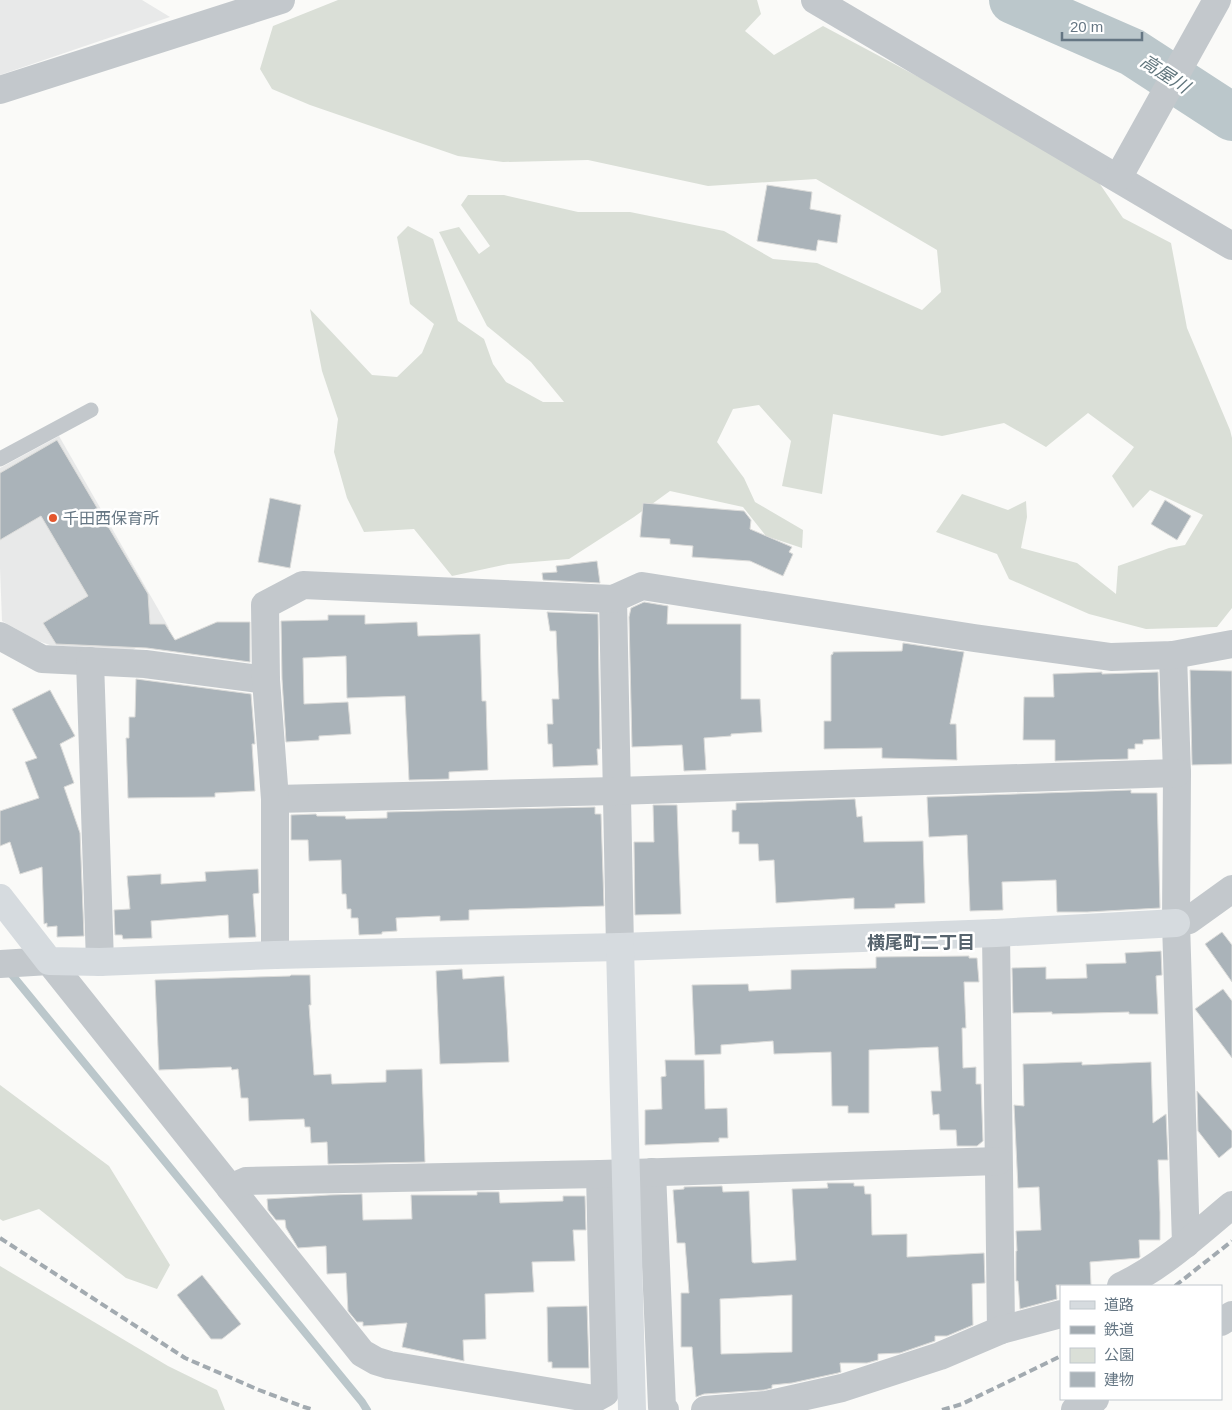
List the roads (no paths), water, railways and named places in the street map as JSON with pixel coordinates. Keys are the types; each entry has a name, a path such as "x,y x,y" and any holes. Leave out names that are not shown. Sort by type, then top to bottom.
{"street":[{"path":"0,90 281,0"},
{"path":"814,0 1232,246"},
{"path":"1118,178 1217,0"},
{"path":"275,954 276,799 266,680 265,605 303,585 612,600 642,586 974,638 1111,657 1173,655 1232,644"},
{"path":"0,898 39,962 230,1188 362,1354 389,1365 594,1399 605,1394 620,947 612,600"},
{"path":"0,636 42,660 145,664 266,680"},
{"path":"1173,655 1177,773 1176,923 1186,1244"},
{"path":"90,661 100,962"},
{"path":"276,799 616,791 1177,773"},
{"path":"0,964 100,962 275,954 620,947 996,933 1176,923 1189,920 1232,889"},
{"path":"996,933 1001,1330"},
{"path":"230,1188 246,1181 652,1172 998,1161"},
{"path":"652,1172 662,1407 665,1410"},
{"path":"613,1173 632,1410"},
{"path":"1123,1285 1137,1278 1186,1244 1232,1205"},
{"path":"705,1410 766,1405 842,1388 940,1356 1001,1330 1060,1314"},
{"path":"1075,1410 1093,1400"}],"lane":[{"path":"0,459 91,410"}],"waterway":[{"name":"高屋川","path":"1013,0 1132,52 1232,117"},
{"path":"8,970 367,1410"}],"railway":[{"path":"0,1238 185,1358 259,1390 314,1410"},
{"path":"1176,1285 1232,1241"},
{"path":"942,1410 962,1404 1060,1356"}],"place":[{"name":"千田西保育所","path":"53,518"}],"district":[{"name":"横尾町二丁目","path":"921,943"}]}
